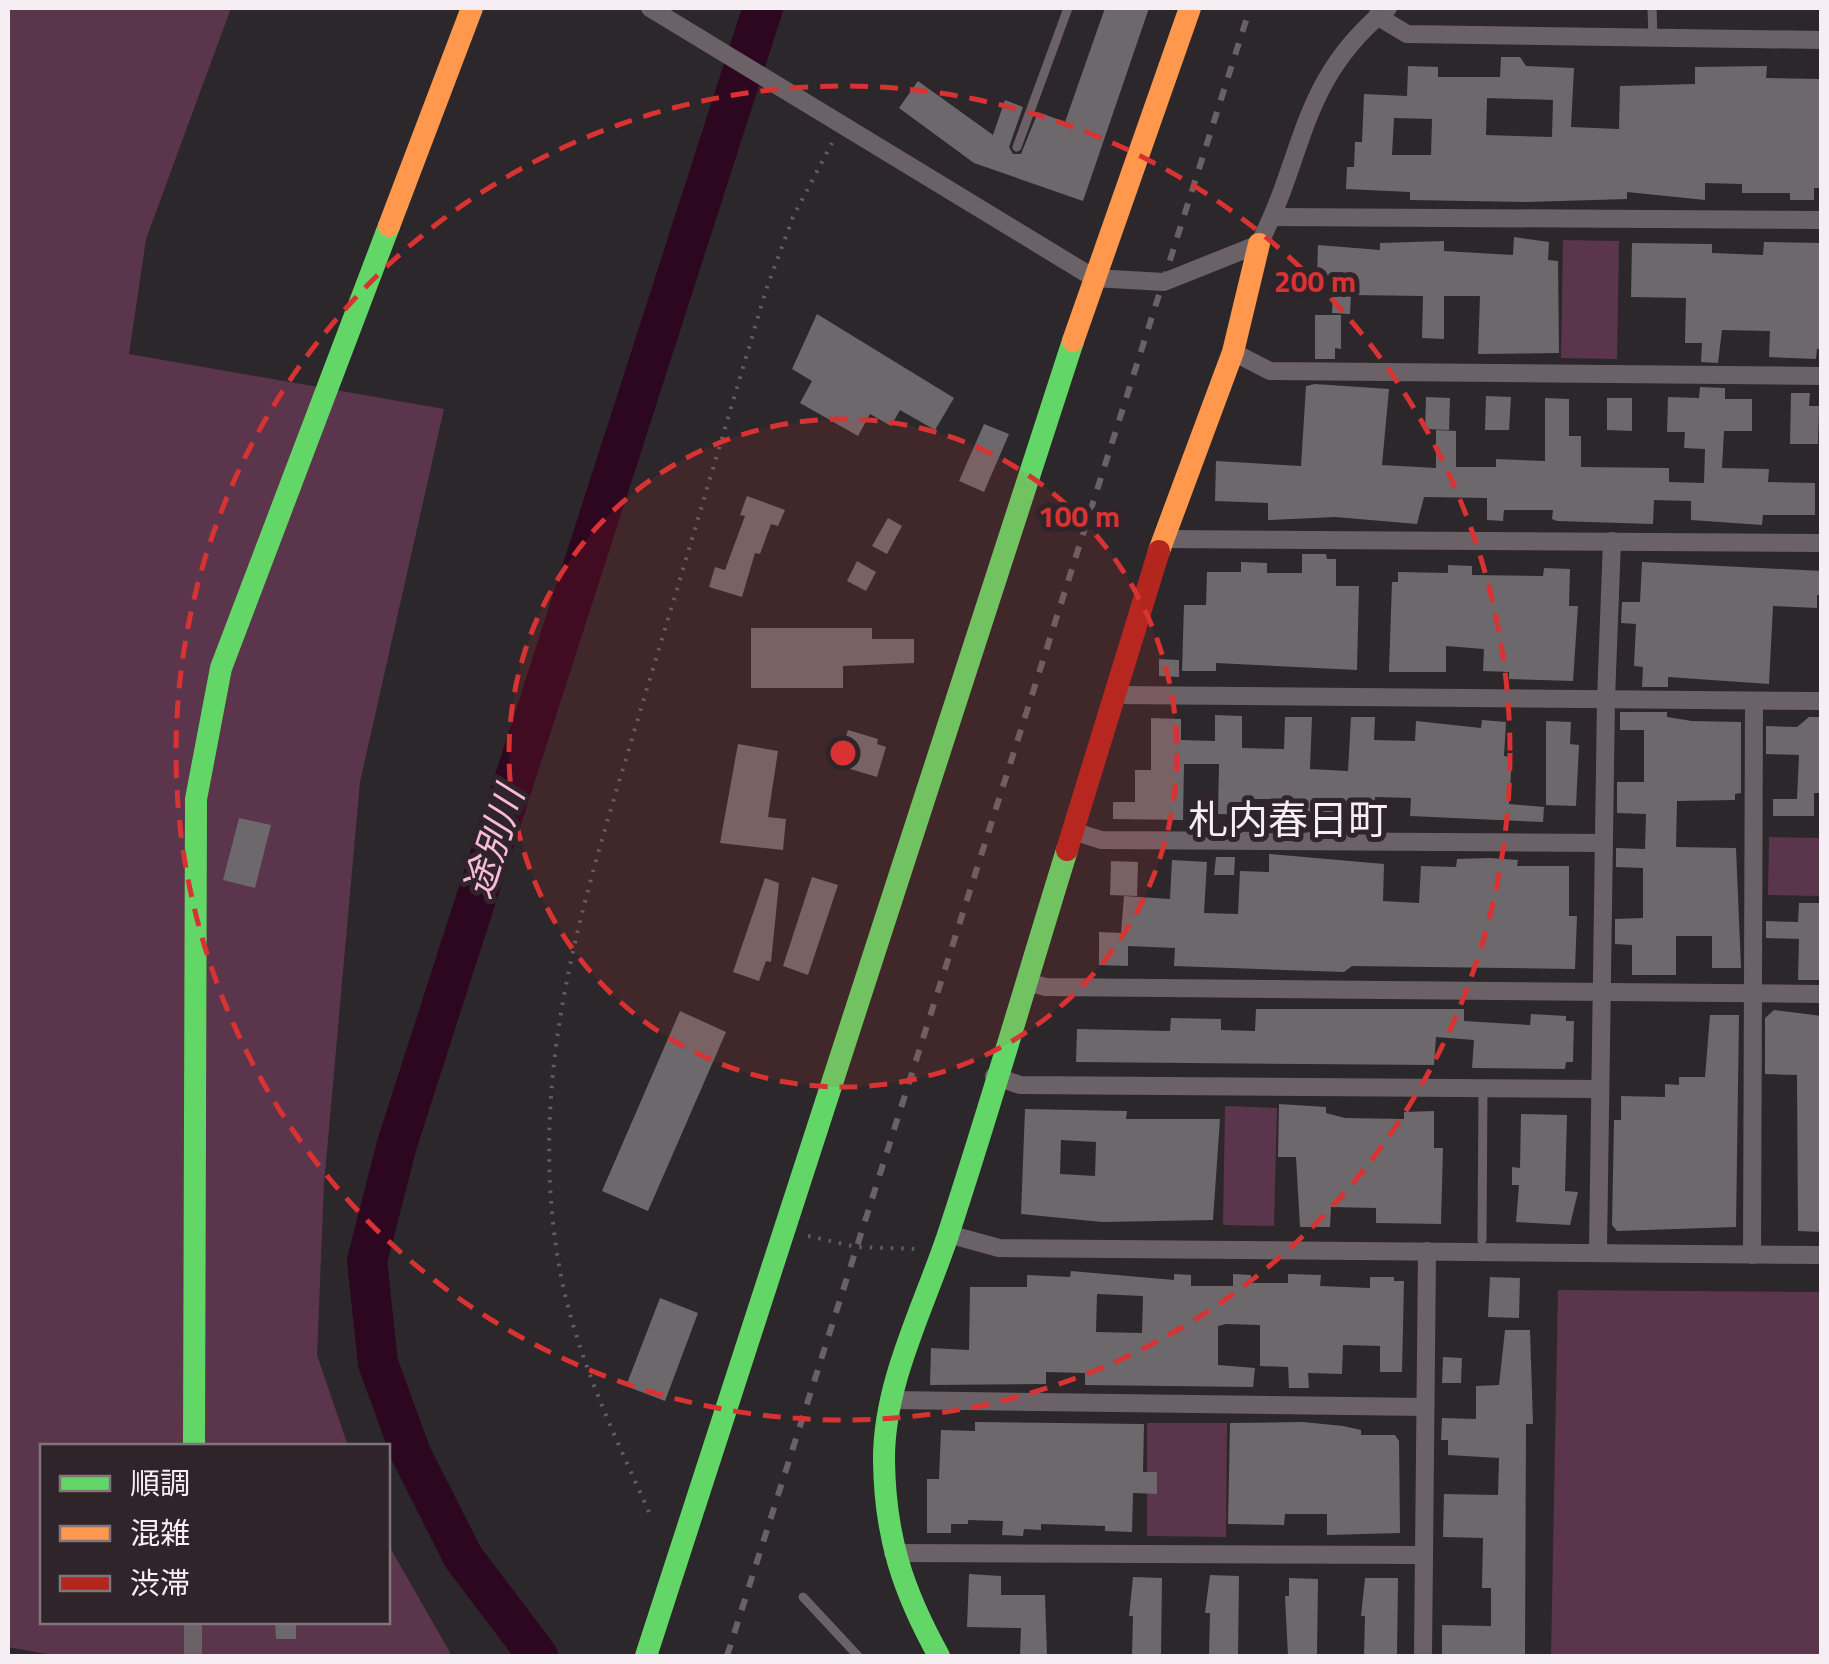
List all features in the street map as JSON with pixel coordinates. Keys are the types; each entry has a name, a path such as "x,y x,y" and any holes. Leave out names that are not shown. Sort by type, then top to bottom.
{"street":[{"path":"194,1444 196,799 221,668 472,8"},
{"path":"650,8 1094,278 1164,282 1259,244"},
{"path":"646,1656 1094,278 1190,8"},
{"path":"940,1656 907,1598 893,1553 884,1460 891,1400 945,1242 1163,539 1233,352 1259,244 1273,216 1310,106 1352,40 1383,12 1407,34 1822,40"},
{"path":"1273,216 1822,220"},
{"path":"1233,352 1270,371 1822,376"},
{"path":"1163,539 1822,543"},
{"path":"1598,1250 1612,541"},
{"path":"1116,694 1822,701"},
{"path":"1752,1254 1754,700"},
{"path":"1073,831 1101,840 1604,843"},
{"path":"1026,982 1046,987 1822,994"},
{"path":"994,1076 1020,1085 1600,1089"},
{"path":"945,1242 999,1248 1598,1250 1822,1255"},
{"path":"1422,1656 1427,1251"},
{"path":"891,1400 1425,1406"},
{"path":"893,1553 1424,1554"},
{"path":"193,1624 193,1656"}],"lane":[{"path":"1017,147 1068,8"},
{"path":"1652,8 1653,38"},
{"path":"1482,1240 1484,1088"},
{"path":"803,1598 858,1656"}],"path":[{"path":"649,1512 594,1387 560,1272 550,1177 548,1096 573,938 766,290 793,217 844,124"},
{"path":"789,1222 805,1236 857,1246 945,1242"}],"shaded area":[{"path":"8,8 231,8 146,239 129,354 444,409 360,782 324,1184 317,1355 347,1444 40,1444 40,1624 390,1624 390,1548 452,1656 57,1656 8,1647"},
{"path":"1563,240 1619,241 1617,359 1561,358"},
{"path":"1769,837 1821,838 1821,896 1768,895"},
{"path":"1225,1106 1277,1108 1274,1226 1223,1225"},
{"path":"1558,1290 1821,1292 1821,1656 1551,1656"},
{"path":"1147,1423 1227,1423 1226,1537 1147,1536"}],"building":[{"path":"1105,8 1149,8 1083,201 974,163 899,108 918,81 993,135 1005,100 1023,107 1009,147 1013,154 1021,154 1038,112 1065,122"},
{"path":"1501,57 1520,57 1526,66 1574,68 1571,127 1619,129 1620,86 1695,84 1695,67 1767,66 1766,78 1822,79 1822,188 1814,188 1814,200 1790,200 1790,193 1742,193 1742,184 1705,183 1705,200 1627,192 1627,199 1527,202 1410,200 1410,192 1346,189 1347,167 1354,167 1355,142 1362,142 1364,94 1407,96 1408,66 1438,67 1438,77 1500,77","holes":["1487,98 1553,100 1552,137 1486,135","1394,118 1432,119 1431,155 1392,155"]},
{"path":"1514,237 1549,242 1548,260 1558,261 1559,353 1478,354 1480,296 1444,296 1444,339 1422,338 1423,296 1351,295 1350,314 1332,313 1334,278 1317,278 1318,245 1380,250 1380,243 1444,241 1444,251 1513,255"},
{"path":"1764,242 1822,243 1822,349 1817,349 1816,359 1769,357 1770,331 1722,330 1718,363 1701,362 1702,343 1685,343 1686,298 1631,297 1632,243 1712,244 1712,253 1763,255"},
{"path":"817,314 954,398 935,430 900,410 891,426 870,414 858,436 800,403 812,381 792,369"},
{"path":"1315,315 1341,315 1341,349 1335,348 1335,359 1315,359"},
{"path":"1306,386 1389,389 1382,465 1436,468 1436,430 1456,431 1456,467 1496,467 1496,459 1545,461 1545,398 1569,399 1569,436 1581,436 1581,467 1669,468 1669,482 1704,483 1705,449 1684,448 1685,432 1667,432 1668,397 1699,398 1700,387 1725,388 1725,399 1752,399 1752,431 1724,431 1722,468 1769,469 1768,482 1815,483 1815,515 1763,515 1762,525 1691,520 1691,501 1654,500 1653,524 1557,521 1552,519 1553,510 1504,510 1503,521 1487,520 1487,498 1424,497 1417,524 1335,517 1268,520 1268,503 1215,501 1216,461 1301,466"},
{"path":"1791,393 1810,393 1809,406 1819,406 1818,444 1790,444"},
{"path":"1486,396 1511,397 1509,430 1485,430"},
{"path":"1426,397 1450,398 1449,430 1425,429"},
{"path":"1607,398 1632,398 1632,431 1607,430"},
{"path":"984,424 1009,434 984,492 959,481"},
{"path":"747,496 785,510 778,526 771,524 760,554 755,553 742,597 709,587 715,567 725,570 745,516 740,515"},
{"path":"888,518 902,526 887,554 872,546"},
{"path":"1302,554 1326,554 1327,559 1336,559 1336,586 1359,586 1357,670 1216,663 1216,671 1182,671 1184,605 1206,605 1207,572 1241,572 1241,562 1267,563 1267,573 1302,573"},
{"path":"857,561 876,572 866,591 847,581"},
{"path":"1642,562 1822,571 1822,595 1817,595 1817,608 1773,606 1769,684 1668,677 1668,687 1642,687 1643,667 1634,666 1636,624 1621,623 1622,602 1640,602"},
{"path":"1448,565 1472,566 1472,575 1543,576 1544,568 1570,569 1569,606 1578,606 1573,681 1509,679 1509,672 1483,671 1484,649 1446,646 1446,672 1389,672 1392,582 1398,582 1398,572 1448,573"},
{"path":"751,628 872,628 872,639 914,639 914,663 843,666 843,688 751,688"},
{"path":"1159,659 1179,660 1179,677 1159,676"},
{"path":"1620,712 1667,712 1667,717 1692,721 1741,722 1741,793 1735,794 1735,800 1677,801 1676,847 1736,848 1741,968 1712,968 1712,936 1676,936 1676,975 1632,975 1632,945 1615,944 1615,919 1643,918 1643,868 1616,867 1616,848 1645,849 1646,814 1617,813 1617,782 1644,782 1644,730 1620,730"},
{"path":"1215,715 1242,716 1242,748 1284,749 1285,717 1312,717 1310,769 1348,771 1351,717 1375,717 1374,740 1415,741 1416,721 1481,728 1482,720 1506,722 1504,756 1512,757 1509,804 1544,807 1543,822 1410,816 1411,798 1375,797 1374,818 1316,815 1316,820 1295,820 1295,813 1288,813 1289,799 1254,799 1254,815 1218,814 1219,764 1184,764 1183,820 1113,819 1113,802 1135,802 1135,770 1151,770 1151,718 1181,719 1181,740 1215,741"},
{"path":"1809,717 1822,717 1822,793 1814,793 1814,816 1773,816 1773,799 1797,799 1799,755 1766,754 1766,726 1797,727"},
{"path":"1546,721 1571,722 1570,744 1579,745 1576,806 1546,805"},
{"path":"848,730 878,739 877,744 886,747 877,777 837,765"},
{"path":"738,744 778,751 768,817 786,819 783,850 720,843"},
{"path":"239,818 271,825 255,888 223,880"},
{"path":"1269,854 1384,864 1383,901 1419,903 1421,866 1456,867 1457,859 1490,858 1518,860 1517,866 1569,866 1569,916 1577,916 1575,969 1352,966 1344,972 1174,966 1175,948 1128,946 1128,966 1099,965 1099,932 1121,933 1124,896 1170,899 1172,860 1207,862 1204,913 1238,914 1240,871 1269,872"},
{"path":"1216,857 1235,857 1234,875 1214,875"},
{"path":"1111,861 1138,862 1137,896 1110,895"},
{"path":"812,877 838,885 808,975 783,966"},
{"path":"765,878 779,883 771,962 766,961 759,981 733,972"},
{"path":"1799,903 1822,903 1822,980 1798,980 1799,939 1766,938 1766,921 1798,922"},
{"path":"1256,1009 1464,1009 1464,1021 1530,1025 1531,1014 1566,1016 1566,1021 1574,1021 1573,1062 1566,1062 1565,1069 1472,1068 1474,1040 1436,1037 1434,1065 1076,1062 1077,1029 1170,1031 1171,1018 1221,1019 1221,1030 1255,1031"},
{"path":"1774,1010 1822,1016 1822,1232 1798,1231 1797,1075 1765,1074 1765,1018"},
{"path":"680,1011 726,1032 648,1211 602,1191"},
{"path":"1710,1015 1739,1015 1736,1227 1617,1231 1612,1225 1614,1120 1621,1120 1621,1096 1665,1097 1665,1084 1679,1085 1679,1077 1705,1077"},
{"path":"1279,1104 1326,1107 1326,1113 1345,1118 1404,1119 1404,1112 1434,1111 1434,1148 1443,1148 1441,1224 1376,1223 1376,1208 1331,1207 1330,1227 1300,1227 1296,1157 1278,1157"},
{"path":"1025,1109 1127,1111 1126,1119 1220,1119 1213,1220 1102,1222 1021,1214","holes":["1061,1140 1096,1142 1095,1176 1060,1174"]},
{"path":"1521,1114 1567,1115 1565,1191 1578,1192 1570,1225 1516,1222 1519,1185 1512,1185 1512,1167 1520,1168"},
{"path":"1071,1271 1174,1280 1174,1274 1191,1275 1191,1286 1233,1286 1233,1274 1251,1275 1251,1283 1288,1283 1288,1274 1321,1275 1320,1286 1370,1288 1370,1277 1394,1277 1394,1281 1404,1281 1402,1372 1380,1372 1380,1346 1343,1345 1342,1374 1308,1373 1309,1388 1289,1388 1288,1367 1260,1366 1260,1325 1226,1324 1218,1326 1218,1365 1255,1368 1253,1387 1085,1385 1085,1373 1046,1372 1046,1384 930,1385 931,1348 969,1350 970,1287 1027,1287 1027,1275 1070,1277","holes":["1097,1294 1143,1296 1142,1333 1096,1332"]},
{"path":"1490,1277 1520,1278 1519,1318 1488,1317"},
{"path":"660,1298 698,1313 665,1401 626,1386"},
{"path":"1505,1330 1530,1330 1533,1424 1526,1424 1525,1656 1442,1656 1442,1625 1491,1626 1491,1588 1482,1588 1483,1538 1443,1537 1444,1494 1498,1495 1499,1458 1448,1455 1448,1440 1441,1440 1442,1418 1476,1419 1476,1386 1499,1385"},
{"path":"1443,1357 1462,1358 1461,1383 1442,1383"},
{"path":"975,1422 1144,1424 1143,1472 1157,1472 1157,1494 1133,1493 1132,1532 1105,1531 1105,1526 1041,1524 1041,1530 1024,1529 1023,1536 1002,1535 1003,1521 968,1520 968,1524 951,1524 951,1533 927,1533 927,1479 939,1479 941,1430 975,1431"},
{"path":"1303,1422 1361,1430 1361,1435 1395,1435 1399,1441 1400,1533 1327,1535 1327,1514 1285,1514 1284,1525 1228,1524 1230,1423"},
{"path":"969,1574 1001,1576 1001,1595 1045,1595 1047,1656 1020,1656 1021,1628 967,1627"},
{"path":"1210,1575 1239,1576 1238,1656 1209,1656 1210,1613 1205,1613"},
{"path":"1133,1577 1162,1578 1161,1656 1132,1656 1133,1616 1129,1616"},
{"path":"1289,1578 1318,1579 1317,1656 1288,1656 1285,1596 1289,1596"},
{"path":"1365,1578 1398,1578 1397,1656 1364,1656 1365,1616 1361,1616"},
{"path":"275,1624 296,1624 296,1639 276,1639"}],"waterway":[{"name":"途別川","path":"538,1656 463,1557 411,1454 378,1363 367,1261 397,1144 763,8"}],"railway":[{"path":"727,1656 1250,8"}],"traffic: fast":[{"path":"194,1444 196,799 221,668 389,226"},
{"path":"646,1656 1073,341"},
{"path":"939,1656 915,1609 892,1539 885,1489 885,1432 897,1375 964,1187 1067,850"}],"traffic: slow":[{"path":"389,226 472,8"},
{"path":"1073,341 1190,8"},
{"path":"1159,551 1233,352 1259,244"}],"traffic: jam":[{"path":"1067,850 1159,551"}],"district":[{"name":"札内春日町","path":"1288,820"}]}
